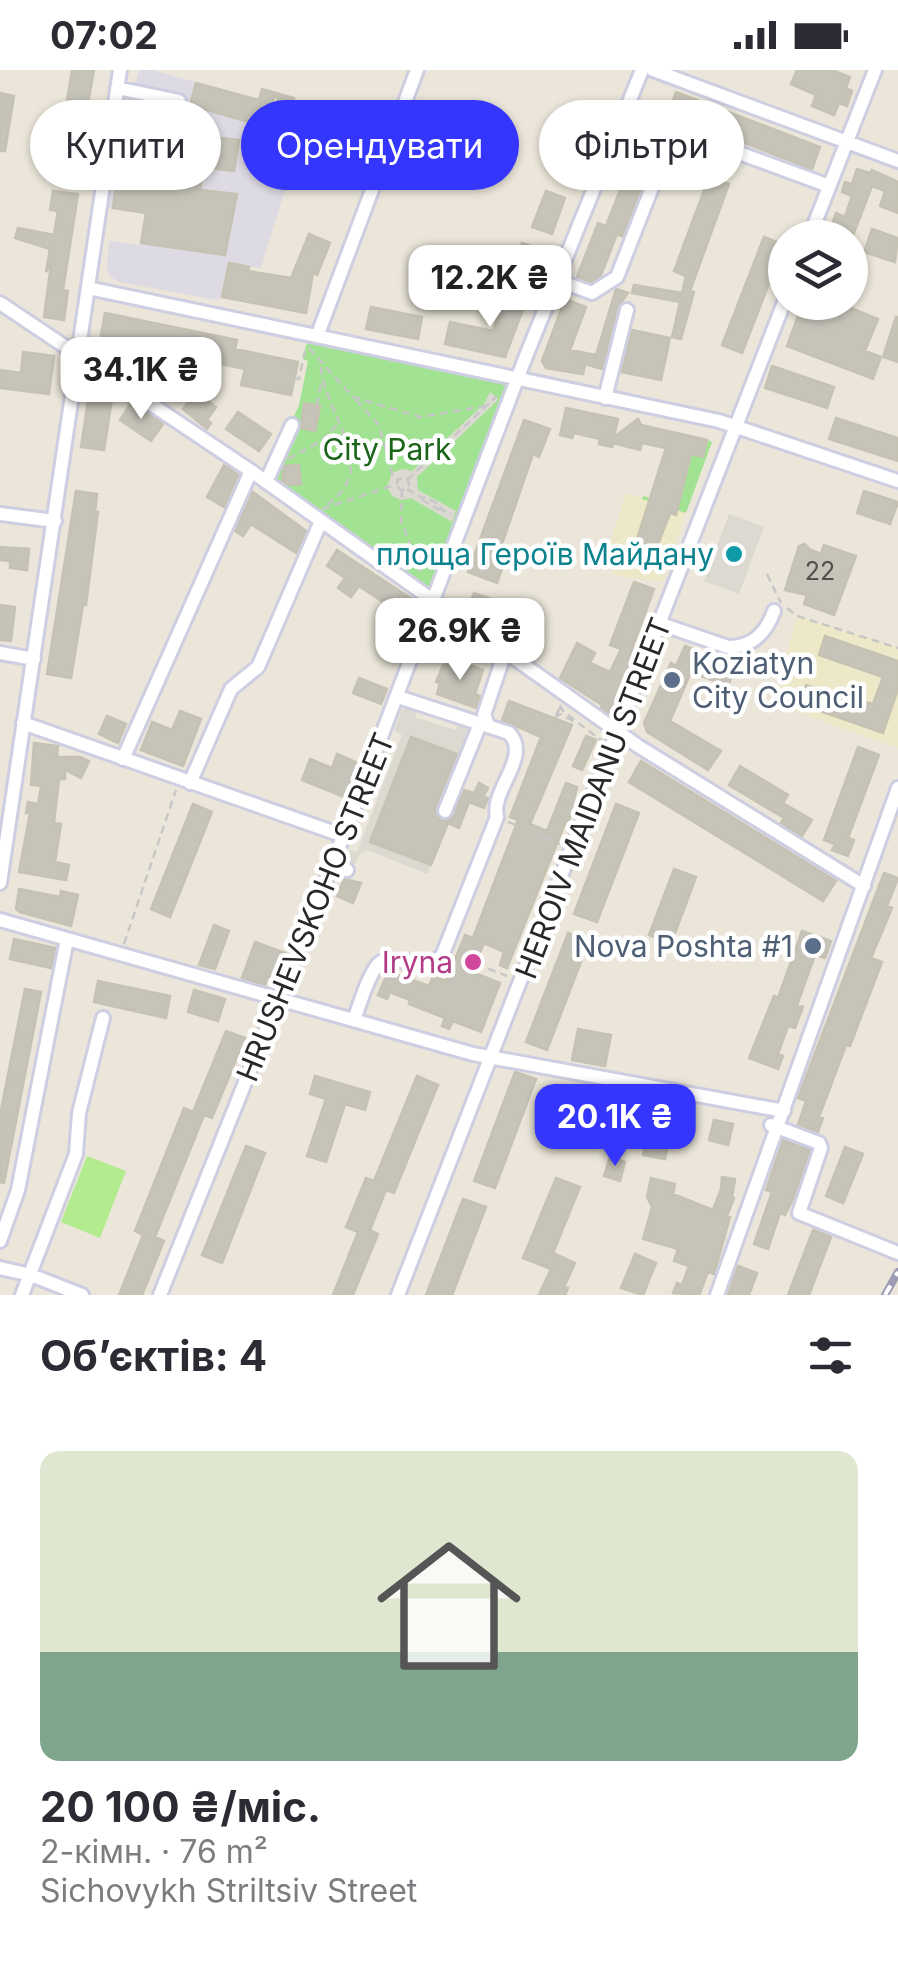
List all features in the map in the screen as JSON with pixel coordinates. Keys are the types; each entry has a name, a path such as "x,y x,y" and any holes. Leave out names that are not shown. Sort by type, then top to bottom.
{"street":[{"path":"0,883 120,70"},
{"path":"318,334 417,70"},
{"name":"HRUSHEVSKOHO STREET","path":"160,1295 344,836 518,378 642,70"},
{"path":"654,70 898,162"},
{"path":"816,220 876,70"},
{"path":"117,88 170,100"},
{"path":"557,280 592,293 618,277 673,134 679,131 829,186"},
{"path":"88,288 737,426 898,481"},
{"path":"0,303 266,482 506,652 563,700 620,731 638,746 864,886"},
{"path":"605,398 628,310"},
{"name":"HEROIV MAIDANU STREET","path":"398,1295 777,320"},
{"path":"266,482 292,425"},
{"path":"123,759 250,471"},
{"path":"0,514 55,522"},
{"path":"185,781 230,689 258,667 320,521"},
{"path":"661,624 738,647 765,632 774,611"},
{"path":"446,811 484,724 506,652"},
{"path":"0,653 34,659"},
{"path":"354,1019 382,960 390,958 420,966 442,956 497,817 494,807 517,752 515,740 509,734 398,697"},
{"path":"23,723 344,836"},
{"path":"717,1295 774,1126 784,1111 898,788"},
{"path":"332,864 347,870"},
{"path":"0,920 492,1058 784,1111"},
{"path":"0,1241 18,1190 67,939"},
{"path":"22,1295 76,1154 78,1119 103,1018"},
{"path":"774,1126 820,1143 799,1213 898,1253"},
{"path":"0,1268 31,1275 82,1295"}],"path":[{"path":"294,378 299,379 306,344 379,425 392,473 404,490 440,504 442,510 456,517"},
{"path":"321,364 322,377 350,452 352,470 342,492 318,510 407,480"},
{"path":"316,406 322,377"},
{"path":"426,583 402,522 407,480 502,392"},
{"path":"353,398 420,417 486,406"},
{"path":"277,459 292,458 321,441 339,423"},
{"path":"768,574 782,604 797,616 898,648"},
{"path":"563,700 577,722"},
{"path":"563,700 554,718 560,714 601,740"},
{"path":"121,953 185,781"},
{"path":"534,833 560,844"},
{"path":"476,964 509,977"}],"shaded area":[{"path":"139,70 153,70 259,100 241,100 241,190 285,190 261,268 234,264 233,269 227,268 221,297 216,300 119,282 107,268 109,241 140,245 145,214 108,208 111,190 221,190 221,100 131,100"},
{"path":"490,392 498,399 496,402 417,477 418,490 456,511 452,522 411,498 401,500 392,496 387,487 392,473 412,471 484,404"},
{"path":"626,493 686,513 663,582 614,575 608,550"},
{"name":"площа Героїв Майдану","path":"729,514 764,527 739,594 704,581"},
{"path":"797,616 898,648 898,748 773,703"},
{"path":"417,709 415,717 455,730 459,722 470,728 461,756 411,737 370,841 431,865 428,874 367,850 355,864 345,864 349,850 357,852 402,735 394,731 402,710"}],"green space":[{"name":"City Park","path":"318,334 518,378 434,603 266,482 299,405 308,361 303,359 306,345"},
{"path":"708,440 712,442 686,513 642,499 643,496 678,505 692,455 703,457"},
{"path":"87,1156 126,1171 100,1238 61,1222"}],"building":[{"path":"72,70 94,70 89,100 67,100"},
{"path":"797,70 831,70 850,77 846,88 852,91 847,106 839,103 834,115 812,106 816,95 791,84"},
{"path":"196,83 259,100 241,100 241,120 221,114 221,100 191,100"},
{"path":"262,89 294,100 278,100 275,94 273,100 259,100"},
{"path":"676,92 697,100 673,100"},
{"path":"0,93 14,96 5,151 0,151"},
{"path":"744,118 820,147 812,169 744,143"},
{"path":"221,138 239,140 234,171 221,169"},
{"path":"857,169 870,173 872,170 898,182 898,213 880,206 885,191 872,186 859,220 833,220 836,213 845,217 852,196 842,192 845,182 852,184"},
{"path":"115,190 237,194 225,255 141,243 146,213 113,208"},
{"path":"620,190 640,190 601,275 591,282 577,277 598,223 606,226"},
{"path":"704,190 727,190 690,291 694,292 681,339 672,337 680,302 632,293 634,285 682,293 686,276 674,271"},
{"path":"53,191 78,194 63,290 68,291 64,320 44,317 50,249 15,238 18,228 54,235 58,211 50,210"},
{"path":"546,191 565,198 552,234 532,227"},
{"path":"872,229 898,238 895,262 868,253"},
{"path":"309,234 330,243 317,275 313,273 306,313 222,297 229,263 249,267 248,271 291,278"},
{"path":"764,237 768,239 768,286 742,353 722,345"},
{"path":"522,243 545,251 533,283 510,275"},
{"path":"616,289 628,293 617,308 602,369 585,364 583,374 546,368 542,361 565,299 586,307 570,350 596,355"},
{"path":"508,292 527,299 505,357 445,344 450,322 493,331"},
{"path":"371,307 422,317 418,339 366,329"},
{"path":"105,313 237,340 235,349 298,362 291,395 241,385 245,369 172,354 165,389 153,386 154,381 143,379 150,343 118,337 113,364 97,356"},
{"path":"868,315 878,319 865,351 881,357 873,379 787,346 796,320 868,320"},
{"path":"898,317 898,362 883,357"},
{"path":"632,330 670,338 661,380 622,372"},
{"path":"23,352 54,356 49,394 0,388 0,370 21,373"},
{"path":"772,366 834,387 827,408 765,388"},
{"path":"90,388 113,392 104,450 81,447"},
{"path":"196,392 216,407 207,420 211,423 207,429 183,409"},
{"path":"131,403 163,424 151,441 120,420"},
{"path":"304,403 320,406 315,431 301,428"},
{"path":"566,408 618,419 614,437 638,419 641,425 707,440 703,457 691,454 676,515 670,513 649,568 630,561 666,448 642,443 640,450 613,443 612,447 599,444 600,439 574,433 572,438 560,435"},
{"path":"238,412 271,434 259,451 226,429"},
{"path":"836,418 898,438 898,461 829,439"},
{"path":"524,420 550,429 539,457 533,454 500,550 508,553 497,583 468,572"},
{"path":"224,465 238,475 224,507 207,497"},
{"path":"299,465 301,484 282,481 284,466"},
{"path":"76,491 97,494 98,512 86,605 71,678 47,674"},
{"path":"864,491 898,502 890,524 857,513"},
{"path":"253,492 306,531 296,553 251,524 243,536 235,531"},
{"path":"805,544 821,554 824,545 856,556 834,615 804,604 807,595 785,590 799,546"},
{"path":"0,547 29,549 27,570 10,568 10,561 0,560"},
{"path":"337,550 415,601 406,631 389,625 395,610 359,586 351,597 338,588 345,578 327,566"},
{"path":"634,582 654,589 609,713 560,678 577,643 595,653 590,663 610,672 621,649 610,645"},
{"path":"474,593 534,614 526,637 467,612"},
{"path":"0,605 15,607 11,641 0,640"},
{"path":"825,636 898,661 898,689 883,733 800,704 806,685 861,704 873,704 883,677 819,655"},
{"path":"685,646 736,666 728,686 691,672 670,721 721,751 708,770 647,732 644,723 671,663 676,666"},
{"path":"449,658 483,670 475,694 480,696 476,708 437,694 440,683 436,682"},
{"path":"359,678 387,689 381,704 353,693"},
{"path":"509,701 572,725 530,824 547,831 566,783 577,787 575,805 507,968 500,965 504,952 484,943 472,972 500,983 481,1032 453,1021 449,1029 442,1026 445,1018 409,1004 410,1000 390,992 387,999 378,995 388,971 429,986 433,976 446,981 465,935 473,938 518,820 510,817 541,737 502,720"},
{"path":"180,711 201,719 183,766 141,750 152,722 172,730"},
{"path":"107,716 126,724 118,743 99,734"},
{"path":"586,736 596,740 582,770 573,766"},
{"path":"411,737 457,754 435,808 440,820 452,818 464,790 474,793 479,783 488,788 483,797 488,798 484,808 469,802 459,828 448,823 431,865 370,842"},
{"path":"34,743 58,746 57,757 89,761 81,778 65,770 65,779 59,779 54,823 61,824 55,862 69,865 66,880 19,872 30,813 26,813 28,802 38,804 41,786 31,785"},
{"path":"858,747 879,755 848,838 854,840 848,856 832,850 835,844 824,840"},
{"path":"337,754 358,763 344,797 302,780 310,759 332,768"},
{"path":"641,761 836,881 823,901 629,782"},
{"path":"740,766 788,795 783,803 812,820 802,836 781,823 784,818 729,785"},
{"path":"193,804 212,812 170,917 151,909"},
{"path":"616,804 639,813 597,922 574,914"},
{"path":"674,869 696,877 671,944 649,935"},
{"path":"884,873 898,878 887,906 892,908 871,958 882,962 850,1046 846,1045 819,1117 823,1118 818,1132 798,1125 806,1101 798,1098"},
{"path":"344,879 361,883 353,903 337,896"},
{"path":"19,889 60,897 61,891 78,895 71,926 20,912 16,909"},
{"path":"214,925 229,931 215,969 199,965"},
{"path":"802,931 831,941 825,958 815,955 797,1005 803,1007 795,1028 788,1026 778,1054 783,1056 778,1069 749,1058 774,996 778,998"},
{"path":"568,933 589,941 547,1050 526,1042"},
{"path":"14,939 55,948 51,968 10,959"},
{"path":"255,942 285,953 276,979 268,976 265,985 242,978"},
{"path":"98,981 170,996 166,1018 94,1002"},
{"path":"25,989 41,992 4,1183 0,1182 0,1115"},
{"path":"194,990 225,999 218,1021 188,1012"},
{"path":"578,1029 611,1035 605,1066 572,1060"},
{"path":"226,1031 245,1038 212,1118 204,1115 155,1237 164,1241 142,1295 119,1295 143,1235 135,1231 184,1108 193,1112"},
{"path":"515,1072 536,1079 495,1188 474,1181"},
{"path":"315,1076 370,1092 365,1110 345,1104 326,1162 307,1156 326,1099 310,1094"},
{"path":"417,1076 438,1085 394,1193 386,1190 370,1230 378,1234 353,1295 333,1295 358,1232 346,1227 366,1178 374,1181"},
{"path":"653,1100 675,1104 665,1159 643,1155"},
{"path":"714,1120 733,1124 728,1145 709,1140"},
{"path":"783,1140 810,1150 793,1199 785,1215 780,1213 768,1249 754,1244 772,1192 766,1190"},
{"path":"246,1146 265,1153 222,1263 202,1255"},
{"path":"845,1147 863,1154 843,1203 826,1196"},
{"path":"610,1157 625,1162 620,1181 604,1176"},
{"path":"722,1177 735,1179 734,1198 714,1274 708,1272 699,1295 673,1293 677,1283 682,1285 689,1266 674,1261 678,1249 643,1239 652,1207 647,1197 651,1178 675,1184 673,1194 713,1210"},
{"path":"556,1178 580,1187 553,1253 575,1263 564,1287 568,1288 565,1295 539,1295 551,1269 523,1258"},
{"path":"463,1199 486,1207 452,1295 426,1295"},
{"path":"813,1230 831,1237 809,1295 788,1295"},
{"path":"635,1254 656,1263 643,1295 621,1288"},
{"path":"738,1266 757,1273 749,1295 728,1295"}],"railway":[{"path":"885,1295 898,1272"}],"place":[{"name":"площа Героїв Майдану","path":"734,554"},
{"name":"Koziatyn City Council","path":"672,680"},
{"name":"Nova Poshta #1","path":"813,946"},
{"name":"Iryna","path":"473,962"}]}
